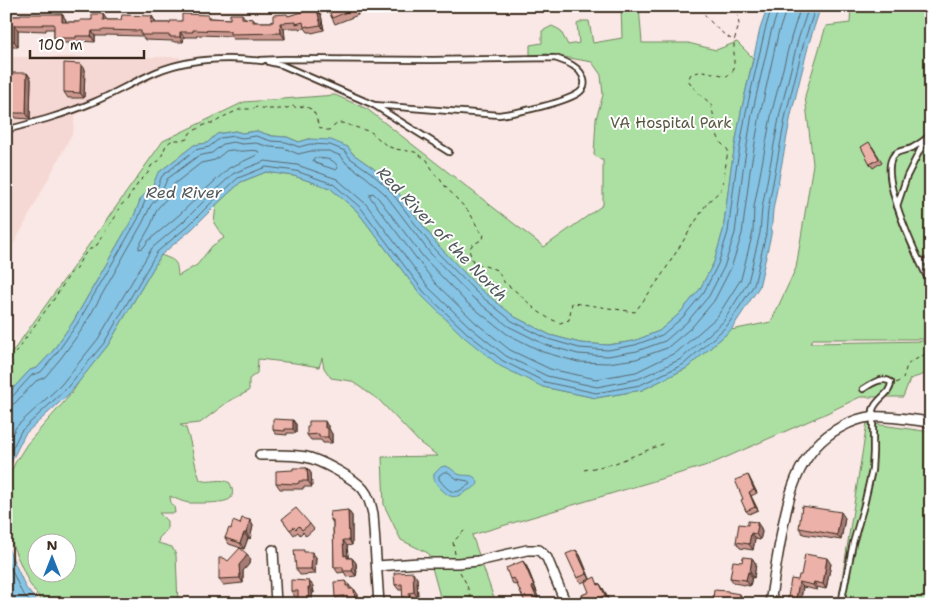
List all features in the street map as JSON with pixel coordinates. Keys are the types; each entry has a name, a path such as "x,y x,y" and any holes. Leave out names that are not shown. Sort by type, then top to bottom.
{"street":[{"path":"770,604 789,496 796,477 817,444 833,432 852,422 869,417 888,417 931,422"},
{"path":"260,455 308,457 355,481 365,490 373,514 379,604"},
{"path":"273,550 276,604"},
{"path":"377,566 458,563 478,561 527,550 538,550 547,558 566,604"}],"lane":[{"path":"6,130 49,118 94,102 156,72 186,62 228,58 261,60 432,60 555,58 581,72 585,83 583,90 570,98 499,115 374,106"},
{"path":"261,60 282,65 374,106 449,152"},
{"path":"931,134 910,149 898,151 892,157 889,166 890,179 909,238 931,285"},
{"path":"898,206 908,176 924,140"},
{"path":"919,260 931,262"},
{"path":"841,604 852,543 864,505 872,470 874,405 888,392 891,385 889,381 880,380 863,389"}],"path":[{"path":"6,366 72,271 77,269 78,264 91,247 97,245 120,206 148,173 151,166 160,160 166,145 171,141 187,139 190,133 208,123 214,123 241,109 257,107 284,109 293,106 297,108 304,106 311,109 315,114 319,127 324,130 329,130 338,123 342,123 371,132 387,146 415,152 427,160 436,176 470,213 479,230 484,234 483,239 472,245 469,250 474,262 497,270 504,282 548,318 560,323 569,320 572,304 635,312 660,278 707,203 720,191 723,184 728,150 718,137 711,104 696,91 688,80 691,74 704,71 727,76 733,71 734,41 739,25 738,16 732,6"},
{"path":"700,8 726,37 734,41"},
{"path":"891,385 902,379 907,365 931,351"},
{"path":"584,470 612,464 663,444"}],"shaded area":[{"path":"6,57 180,57 179,67 75,115 73,132 6,259"}],"green space":[{"name":"VA Hospital Park","path":"621,6 639,6 642,43 688,43 716,50 737,42 753,58 731,168 723,231 714,262 700,289 679,314 659,331 634,341 608,345 580,343 550,335 515,317 479,289 438,245 393,186 373,168 353,154 348,147 309,139 299,142 287,137 272,136 257,131 242,133 235,131 217,134 207,143 194,145 158,173 152,187 141,198 134,216 73,322 52,352 37,368 30,370 6,396 6,361 163,141 244,102 335,95 367,109 544,247 603,205 603,160 594,155 596,119 603,95 601,75 592,62 547,54 530,55 530,45 542,43 542,31 552,26 560,30 568,45 579,43 577,24 583,21 589,21 593,43 622,38"},
{"path":"851,6 931,6 931,339 813,339 810,343 931,341 931,372 910,379 903,397 860,397 711,464 472,535 496,604 440,604 439,593 428,553 401,540 384,505 382,457 438,456 420,443 379,400 351,381 331,378 324,368 322,358 319,367 258,359 257,373 249,379 249,390 247,392 229,401 200,423 180,425 186,428 200,480 227,481 230,483 233,492 228,500 211,503 189,503 170,496 175,513 159,513 167,521 167,530 159,538 158,543 172,547 176,555 178,604 44,604 29,582 78,582 78,532 28,532 28,581 13,547 6,511 9,476 15,463 27,444 71,394 108,345 161,255 175,262 178,276 197,265 212,246 224,238 214,223 216,205 241,182 266,172 294,176 330,188 357,211 421,295 543,387 596,398 642,390 687,368 731,330 771,322 796,268 813,164 805,96 826,26 850,23"},
{"path":"867,423 931,432 931,604 838,604"}],"water":[{"name":"Red River","path":"768,6 821,6 809,43 791,115 773,210 771,235 759,287 731,330 687,368 642,390 596,398 543,387 500,366 464,337 421,295 357,211 330,188 294,176 266,172 241,182 192,229 161,255 108,345 70,393 25,434 6,472 6,396 30,370 37,368 52,352 73,322 134,216 141,198 152,187 158,173 194,145 207,143 217,134 235,131 242,133 257,131 272,136 287,137 299,142 309,139 331,140 348,147 353,154 373,168 393,186 438,245 479,288 515,317 550,335 580,343 608,345 634,341 659,331 679,314 700,289 714,262 723,231 731,168 741,112 760,29"},
{"path":"445,466 458,474 474,477 478,481 477,485 463,494 450,496 434,480 434,474 441,467"},
{"path":"6,540 26,588 39,604 6,604"}],"building":[{"path":"327,6 353,6 354,9 332,18"},
{"path":"313,9 317,10 321,25 304,27 303,22 296,24 296,22 280,23 281,33 230,34 230,31 193,30 193,32 180,32 180,37 170,37 170,35 141,35 141,31 103,30 92,31 91,36 54,38 54,24 43,24 14,25 14,41 6,41 6,16 20,16 20,14 62,14 62,22 92,20 92,14 103,14 103,20 121,20 122,15 152,16 151,23 170,23 170,21 182,21 182,14 208,15 208,18 230,19 230,14 242,14 242,18 253,19 253,22 273,22 273,15 287,14 288,16"},
{"path":"64,63 81,64 80,93 64,92"},
{"path":"12,73 27,73 26,113 12,113"},
{"path":"869,142 879,159 870,164 861,147"},
{"path":"273,419 293,420 293,429 285,429 285,431 273,430"},
{"path":"309,421 325,421 325,428 328,428 328,437 319,437 319,434 307,435"},
{"path":"293,468 307,468 308,481 299,481 296,484 276,483 276,471 293,470"},
{"path":"748,475 754,490 749,492 755,507 746,511 735,480"},
{"path":"802,506 841,512 837,535 799,528"},
{"path":"296,508 310,524 302,530 299,526 296,529 294,527 290,530 282,519"},
{"path":"348,510 349,540 343,540 344,556 347,555 347,558 352,558 353,567 352,571 343,571 343,567 334,567 333,520 331,520 330,512"},
{"path":"242,518 250,520 246,533 244,533 240,543 225,538 229,528 231,529 233,521 240,524"},
{"path":"748,521 757,522 756,534 751,533 749,544 736,542 739,524 748,525"},
{"path":"240,548 247,554 239,565 240,578 219,579 219,558 224,558 228,561"},
{"path":"294,550 312,552 311,569 296,569"},
{"path":"576,550 587,574 577,578 566,554"},
{"path":"805,554 827,558 823,584 814,582 813,585 799,582 795,604 787,604 791,579 798,580 799,575 801,575"},
{"path":"743,557 752,558 750,572 748,572 746,580 730,578 733,561 742,562"},
{"path":"523,561 534,586 532,587 539,604 526,604 514,578 510,579 506,568"},
{"path":"413,572 414,592 409,593 409,604 403,604 402,584 395,585 394,573"},
{"path":"595,577 605,595 601,597 603,604 586,603 582,595 589,592 585,582"},
{"path":"291,580 309,581 309,604 298,604 298,591 291,591"},
{"path":"346,581 346,586 349,586 349,589 354,589 355,604 344,604 344,596 335,597 334,582"},
{"path":"714,590 740,594 739,604 714,604"}],"water label":[{"name":"Red River of the North","path":"442,234"}]}
